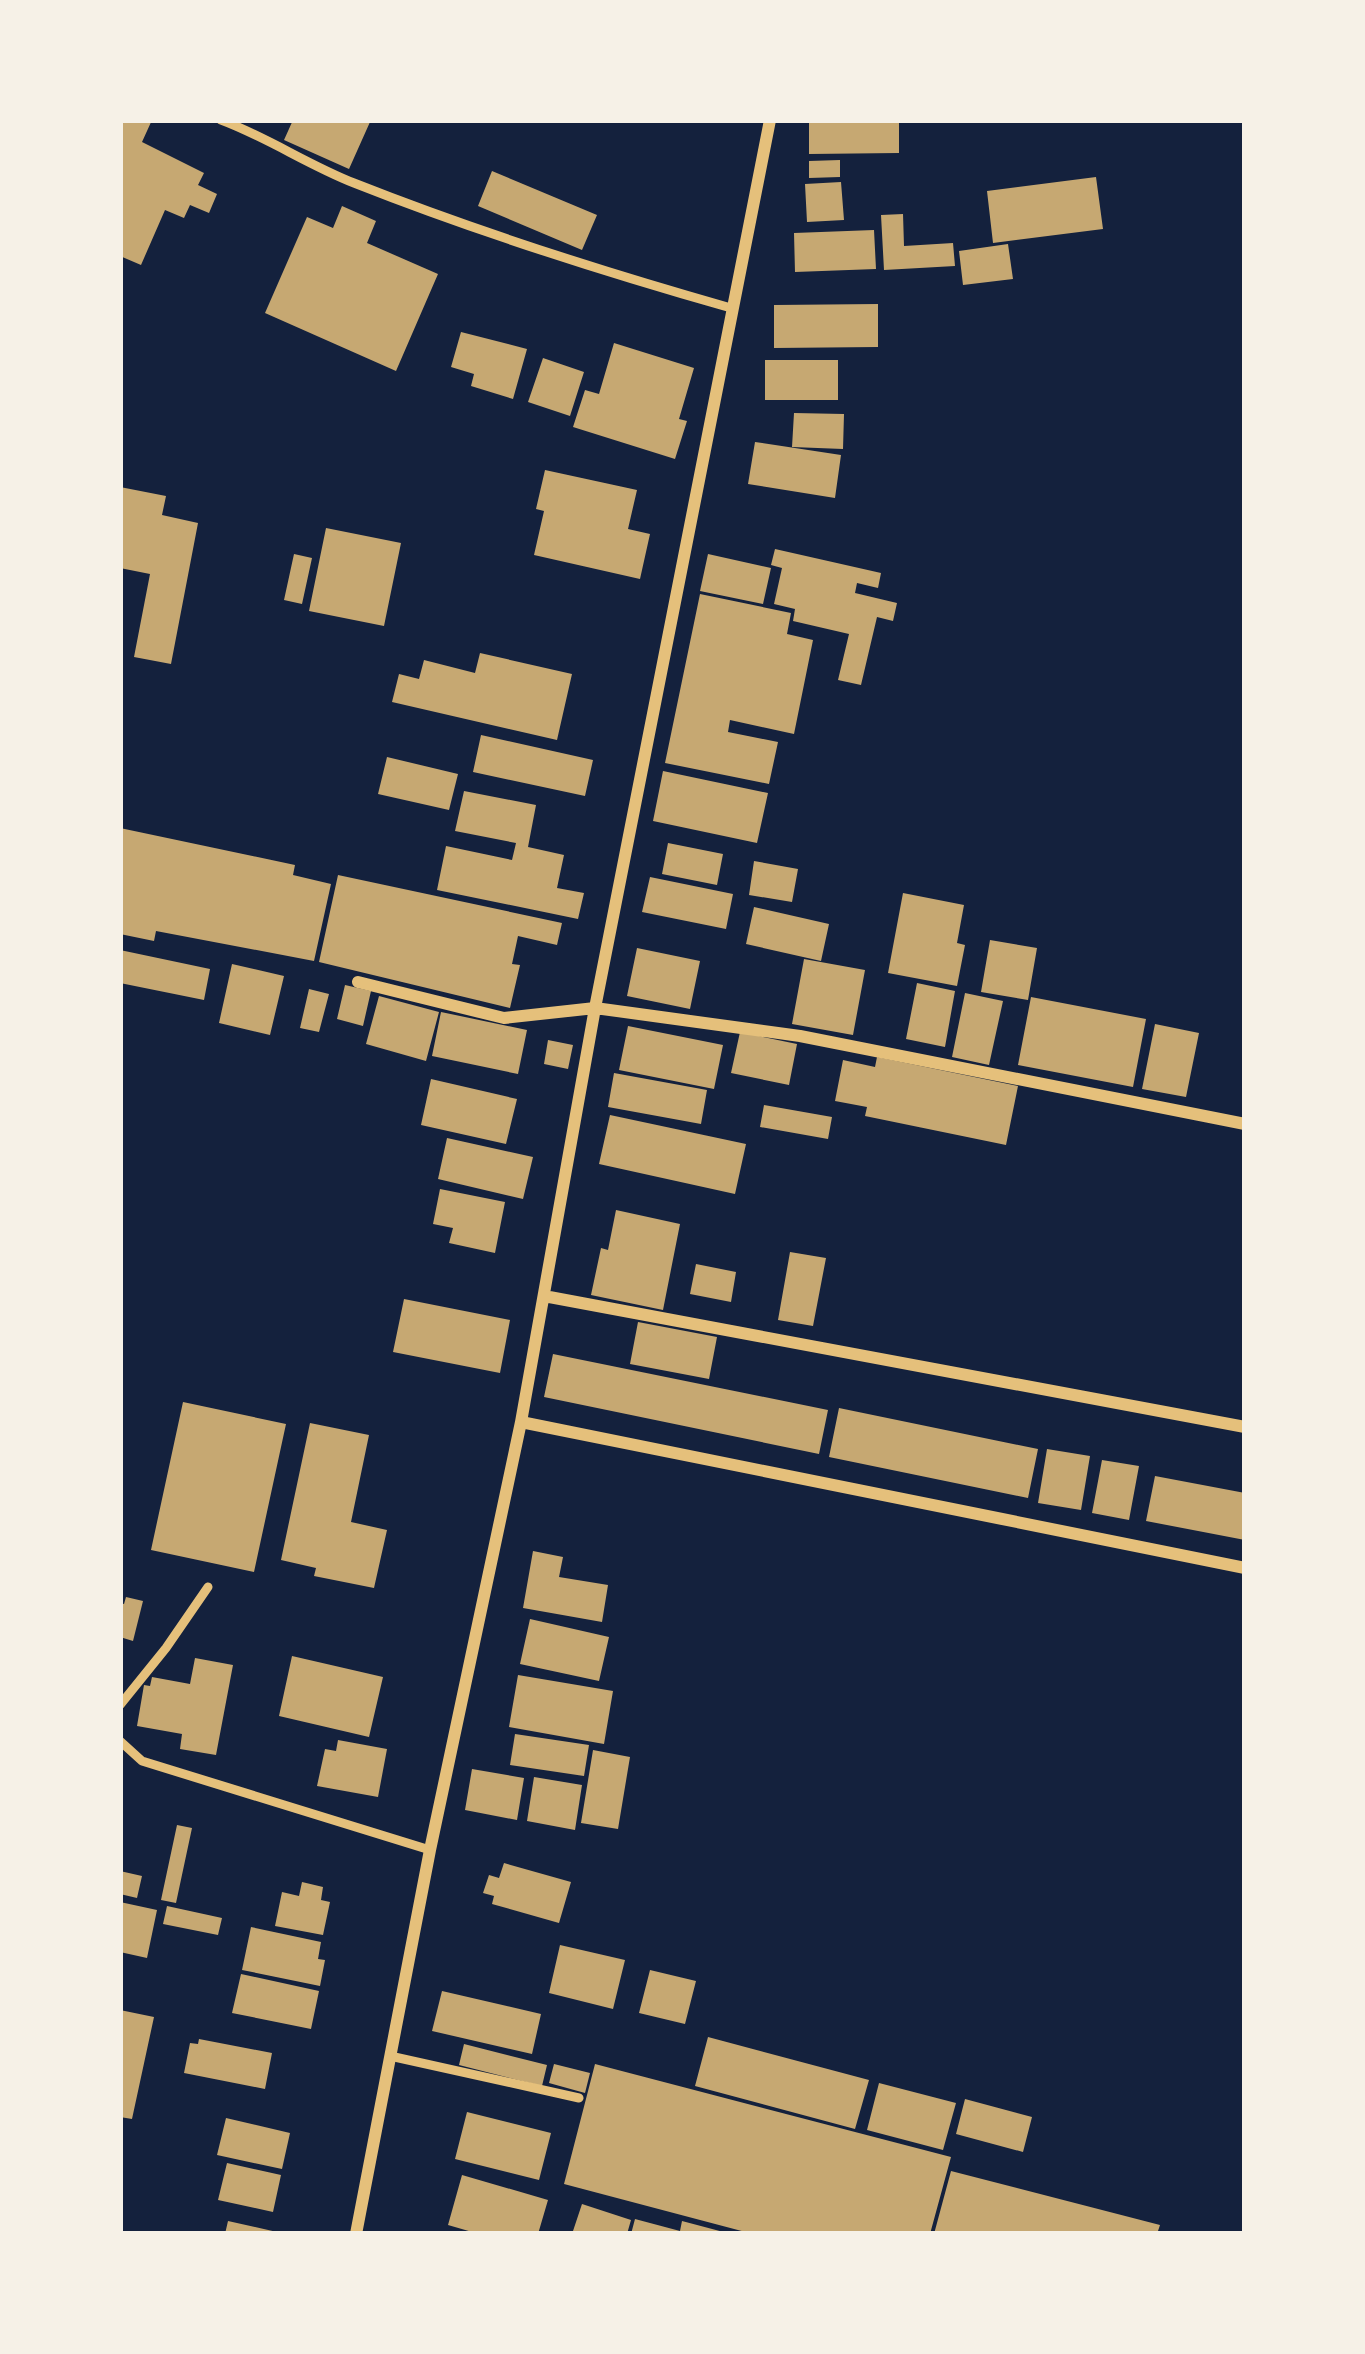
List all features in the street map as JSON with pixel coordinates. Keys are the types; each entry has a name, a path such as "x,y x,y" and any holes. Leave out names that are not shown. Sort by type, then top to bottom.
{"street":[{"path":"356,2234 430,1850 521,1422 595,1008 770,120"},
{"path":"358,982 505,1018 595,1008 800,1036 1245,1124"},
{"path":"544,1296 1245,1427"},
{"path":"521,1422 1245,1568"}],"lane":[{"path":"221,120 347,180 437,215 607,273 731,308"},
{"path":"120,1705 208,1587"},
{"path":"120,1741 142,1761 430,1850"},
{"path":"390,2056 579,2098"}],"building":[{"path":"120,120 152,120 142,142 204,173 198,185 217,194 209,213 190,205 184,218 165,210 141,265 120,256"},
{"path":"293,120 370,122 349,169 284,140"},
{"path":"809,120 899,120 899,153 809,154"},
{"path":"840,160 840,177 809,178 809,161"},
{"path":"492,171 597,215 582,250 478,206"},
{"path":"1096,177 1103,229 993,243 987,191"},
{"path":"841,182 844,220 807,222 805,184"},
{"path":"342,206 376,221 367,243 438,274 396,371 265,313 307,217 333,228"},
{"path":"903,214 904,246 953,243 955,266 884,270 881,215"},
{"path":"874,230 876,269 795,272 794,233"},
{"path":"1008,244 1013,279 963,285 959,251"},
{"path":"878,304 878,347 774,348 774,305"},
{"path":"461,332 527,349 513,399 471,386 474,374 451,367"},
{"path":"614,343 694,368 679,419 687,421 675,459 573,427 585,390 599,394"},
{"path":"543,358 584,372 570,416 528,402"},
{"path":"765,360 838,360 838,400 765,400"},
{"path":"794,413 844,414 843,449 792,447"},
{"path":"755,442 841,455 835,498 748,484"},
{"path":"545,470 637,490 628,529 650,534 640,579 534,555 544,511 536,509"},
{"path":"120,487 166,496 162,515 198,523 171,664 134,657 150,574 120,568"},
{"path":"326,528 401,543 384,626 309,611"},
{"path":"775,549 881,573 878,588 857,583 855,593 897,603 893,621 877,617 861,685 838,680 849,634 793,621 795,609 774,604 782,568 771,565"},
{"path":"294,554 312,558 302,604 284,600"},
{"path":"708,554 771,568 763,604 700,591"},
{"path":"700,594 791,613 787,634 813,640 794,734 730,720 728,732 778,742 769,784 665,763"},
{"path":"480,653 572,674 557,740 392,702 399,674 419,679 424,660 475,673"},
{"path":"481,735 593,760 585,796 473,772"},
{"path":"387,757 458,774 449,810 378,794"},
{"path":"663,771 768,793 757,843 653,821"},
{"path":"464,791 536,805 528,847 564,855 557,888 584,893 578,919 437,890 446,846 512,860 516,843 455,831"},
{"path":"120,828 295,865 293,875 331,884 314,961 156,931 154,941 120,934"},
{"path":"668,843 723,854 717,885 662,874"},
{"path":"754,861 798,869 792,902 749,895"},
{"path":"338,875 562,923 557,945 518,936 512,964 520,965 510,1008 319,962"},
{"path":"650,877 733,894 726,929 642,912"},
{"path":"903,893 964,905 957,943 965,945 957,986 888,973"},
{"path":"754,907 829,924 821,961 746,944"},
{"path":"990,940 1037,948 1028,1000 981,992"},
{"path":"637,948 700,961 690,1009 627,996"},
{"path":"120,950 210,969 204,1000 120,983"},
{"path":"804,959 865,970 853,1035 792,1024"},
{"path":"232,964 284,976 270,1035 219,1023"},
{"path":"917,983 955,991 945,1047 906,1039"},
{"path":"345,985 371,991 363,1026 337,1019"},
{"path":"309,989 329,994 319,1032 300,1028"},
{"path":"965,993 1003,1001 989,1065 952,1057"},
{"path":"379,996 439,1012 426,1061 366,1044"},
{"path":"1031,997 1146,1019 1133,1087 1018,1065"},
{"path":"441,1012 527,1030 518,1074 432,1056"},
{"path":"1155,1024 1199,1033 1186,1097 1142,1089"},
{"path":"628,1026 723,1045 714,1089 619,1070"},
{"path":"740,1032 797,1044 789,1085 731,1073"},
{"path":"548,1040 573,1045 568,1069 544,1064"},
{"path":"877,1057 1018,1086 1006,1145 865,1116 867,1107 835,1101 843,1060 875,1067"},
{"path":"614,1073 707,1090 701,1124 608,1107"},
{"path":"431,1079 517,1099 506,1144 421,1125"},
{"path":"764,1105 832,1117 828,1139 760,1127"},
{"path":"610,1115 746,1144 735,1194 599,1164"},
{"path":"447,1138 533,1157 523,1199 438,1179"},
{"path":"440,1189 505,1202 495,1253 449,1243 453,1228 433,1224"},
{"path":"616,1210 680,1224 663,1310 591,1295 601,1248 608,1250"},
{"path":"790,1252 826,1258 813,1326 778,1320"},
{"path":"696,1264 736,1272 731,1302 690,1294"},
{"path":"404,1299 510,1320 500,1373 393,1352"},
{"path":"638,1322 717,1337 709,1379 630,1364"},
{"path":"553,1354 828,1410 819,1454 544,1397"},
{"path":"183,1402 286,1424 254,1572 151,1550"},
{"path":"839,1408 1038,1449 1028,1498 829,1457"},
{"path":"310,1423 369,1435 351,1522 387,1530 374,1588 314,1576 316,1568 281,1560"},
{"path":"1047,1449 1090,1456 1081,1510 1038,1503"},
{"path":"1102,1460 1139,1466 1129,1520 1092,1513"},
{"path":"1155,1476 1245,1493 1245,1540 1146,1521"},
{"path":"533,1551 563,1557 559,1577 608,1585 602,1622 523,1608"},
{"path":"126,1597 143,1601 133,1641 120,1637 120,1603"},
{"path":"530,1619 609,1637 599,1681 520,1664"},
{"path":"292,1656 383,1677 369,1737 279,1716"},
{"path":"195,1658 233,1665 216,1755 180,1749 182,1734 137,1726 144,1685 150,1686 152,1677 190,1684"},
{"path":"518,1675 613,1691 604,1744 509,1727"},
{"path":"515,1734 589,1745 584,1776 510,1765"},
{"path":"338,1740 387,1749 378,1797 317,1786 325,1749 336,1751"},
{"path":"593,1750 630,1757 618,1829 581,1823"},
{"path":"472,1769 524,1778 517,1820 465,1810"},
{"path":"534,1777 582,1785 575,1830 527,1821"},
{"path":"177,1825 192,1828 176,1903 161,1900"},
{"path":"504,1863 571,1882 559,1923 492,1904 494,1896 483,1893 489,1875 499,1878"},
{"path":"120,1871 142,1876 137,1898 120,1894"},
{"path":"302,1882 323,1887 321,1900 330,1902 323,1935 275,1926 282,1892 299,1896"},
{"path":"120,1902 157,1910 147,1958 120,1952"},
{"path":"167,1906 222,1918 218,1935 163,1924"},
{"path":"251,1927 321,1942 318,1959 325,1960 320,1986 242,1970"},
{"path":"560,1945 625,1960 613,2009 549,1993"},
{"path":"650,1970 696,1981 685,2024 639,2013"},
{"path":"241,1974 319,1991 311,2029 232,2013"},
{"path":"442,1991 541,2014 532,2054 432,2031"},
{"path":"120,2010 154,2017 132,2119 120,2117"},
{"path":"708,2037 869,2080 855,2129 695,2086"},
{"path":"199,2039 272,2053 265,2089 184,2073 190,2043 198,2044"},
{"path":"464,2044 547,2065 542,2086 459,2065"},
{"path":"554,2064 590,2073 585,2093 549,2083"},
{"path":"595,2064 951,2157 930,2234 753,2234 564,2184"},
{"path":"879,2083 956,2103 943,2150 867,2130"},
{"path":"965,2099 1032,2117 1023,2152 956,2134"},
{"path":"467,2112 551,2133 539,2180 455,2159"},
{"path":"226,2118 290,2133 282,2169 217,2155"},
{"path":"227,2163 281,2175 273,2212 218,2200"},
{"path":"951,2171 1160,2225 1157,2234 934,2234"},
{"path":"462,2175 548,2200 538,2234 479,2234 448,2225"},
{"path":"582,2204 631,2220 627,2234 572,2234"},
{"path":"635,2219 680,2231 682,2221 731,2234 631,2234"},
{"path":"228,2221 277,2232 277,2234 225,2234"}]}
